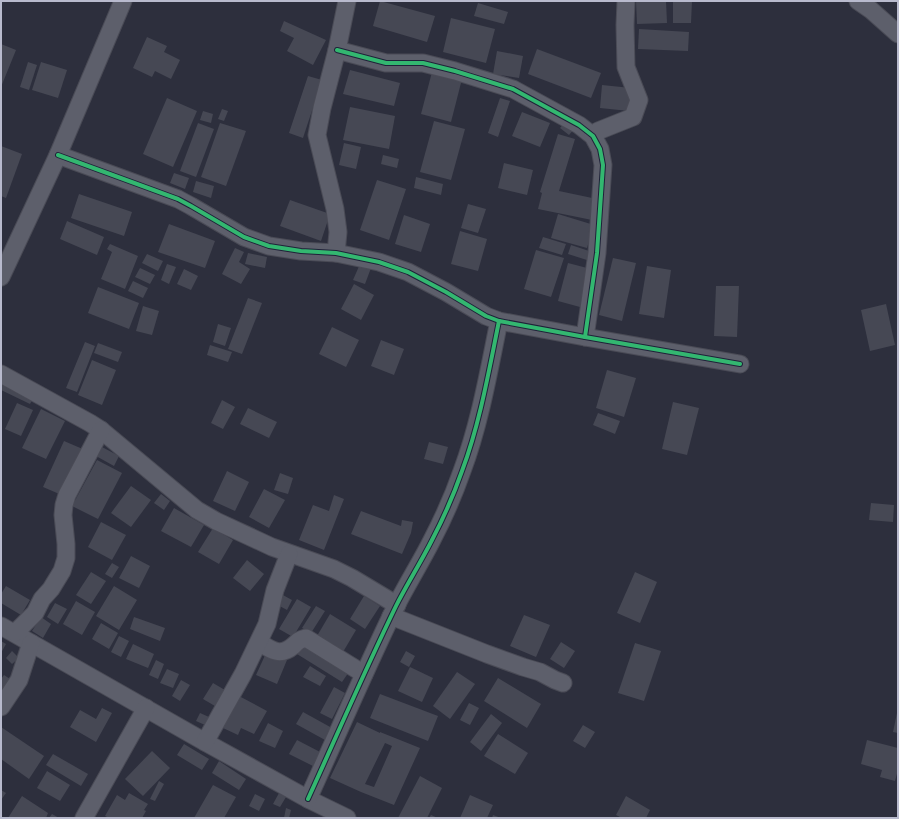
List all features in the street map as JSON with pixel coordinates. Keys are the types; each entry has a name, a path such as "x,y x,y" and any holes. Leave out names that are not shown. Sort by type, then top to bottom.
{"street":[{"path":"1,277 58,155 123,1"},
{"path":"336,253 338,232 335,209 317,135 322,108 338,50 347,1"},
{"path":"593,136 598,130 633,117 639,100 626,68 626,1"},
{"path":"858,1 871,10 898,34"},
{"path":"338,50 386,63 423,63 513,89 579,125 593,136 600,149 604,165 597,254 585,337"},
{"path":"58,155 178,200 244,237 269,246 301,252 336,253 379,262 408,272 446,292 486,316 499,321 740,364"},
{"path":"308,799 394,611 449,505 463,469 473,437 487,384 499,321"},
{"path":"1,374 101,430 197,510 216,522 289,554 334,569 352,578 394,611 487,654 540,672 563,683"},
{"path":"101,430 70,488 64,505 63,515 66,558 62,571 51,589 42,599 35,613 8,629 205,742 308,799 347,818"},
{"path":"205,742 243,674 268,624 275,590 289,554"},
{"path":"259,642 269,649 280,652 287,650 299,640 306,638 338,656 364,674"},
{"path":"1,707 19,680 31,643"},
{"path":"84,818 146,708"}],"building":[{"path":"380,1 435,16 427,42 373,26"},
{"path":"636,1 666,1 667,23 637,24"},
{"path":"673,1 692,1 691,23 673,23"},
{"path":"478,3 508,12 504,24 474,16"},
{"path":"451,18 495,29 486,63 443,52"},
{"path":"284,21 326,40 313,65 287,51 294,38 280,31"},
{"path":"639,29 689,32 688,51 638,49"},
{"path":"147,37 167,46 164,52 180,60 171,79 155,71 152,77 133,68"},
{"path":"1,44 16,50 1,87"},
{"path":"537,49 601,73 591,98 528,74"},
{"path":"497,51 523,56 519,78 493,74"},
{"path":"28,62 37,65 29,90 20,87"},
{"path":"41,62 67,70 58,98 32,90"},
{"path":"350,70 400,83 394,106 343,94"},
{"path":"432,72 462,79 451,122 421,114"},
{"path":"308,76 322,80 303,138 289,133"},
{"path":"602,85 631,88 629,111 600,108"},
{"path":"167,98 197,111 173,167 143,154"},
{"path":"500,98 510,101 498,137 488,133"},
{"path":"350,107 395,116 389,149 343,140"},
{"path":"222,109 228,111 224,121 218,119"},
{"path":"203,111 213,114 211,123 200,120"},
{"path":"522,112 550,123 540,147 512,136"},
{"path":"434,121 465,129 451,180 420,172"},
{"path":"566,121 575,128 569,135 560,128"},
{"path":"198,123 214,129 196,177 180,171"},
{"path":"220,123 246,131 226,186 201,177"},
{"path":"558,134 575,139 559,191 597,199 592,220 538,209 542,193 540,192"},
{"path":"344,143 361,147 356,169 339,165"},
{"path":"1,146 22,154 6,198 1,196"},
{"path":"383,155 399,159 397,168 381,164"},
{"path":"504,163 533,170 527,195 498,188"},
{"path":"174,173 189,178 185,189 170,183"},
{"path":"416,177 443,184 441,195 414,188"},
{"path":"377,180 406,189 389,240 360,230"},
{"path":"196,181 214,186 211,198 193,192"},
{"path":"79,194 132,212 124,236 71,218"},
{"path":"290,200 330,214 321,241 280,226"},
{"path":"468,204 486,209 478,233 461,228"},
{"path":"558,214 594,225 587,248 551,238"},
{"path":"404,215 430,224 421,252 395,244"},
{"path":"67,221 104,237 97,255 60,239"},
{"path":"169,224 215,241 205,268 158,252"},
{"path":"460,231 487,239 478,271 451,264"},
{"path":"543,237 566,244 562,255 539,248"},
{"path":"110,244 138,256 125,289 101,279 112,252 107,249"},
{"path":"571,245 592,252 590,261 568,254"},
{"path":"235,248 244,252 239,262 250,269 241,284 222,274"},
{"path":"536,250 564,258 551,297 524,289"},
{"path":"248,253 267,257 265,268 245,264"},
{"path":"147,254 163,261 158,271 142,263"},
{"path":"613,258 636,263 622,321 599,315"},
{"path":"568,263 591,269 580,307 558,301"},
{"path":"167,264 176,267 169,284 161,280"},
{"path":"360,264 371,268 365,284 353,280"},
{"path":"647,266 671,270 664,318 639,314"},
{"path":"140,268 155,275 150,284 135,277"},
{"path":"184,269 198,276 191,290 177,284"},
{"path":"133,281 148,288 143,298 128,291"},
{"path":"354,284 374,295 361,320 341,309"},
{"path":"716,286 739,286 737,337 714,336"},
{"path":"98,287 139,303 129,329 88,313"},
{"path":"248,298 262,303 242,354 228,349"},
{"path":"886,304 895,345 870,351 861,310"},
{"path":"143,306 159,311 152,335 136,331"},
{"path":"218,324 231,328 225,346 213,342"},
{"path":"332,327 359,340 346,367 319,354"},
{"path":"381,340 404,349 394,375 371,366"},
{"path":"85,342 95,346 77,392 66,388"},
{"path":"98,343 122,352 118,362 94,353"},
{"path":"210,345 232,352 228,362 207,355"},
{"path":"92,360 116,370 102,405 78,395"},
{"path":"607,370 636,378 624,417 596,408"},
{"path":"1,379 35,395 30,404 1,390"},
{"path":"222,400 235,407 223,429 211,423"},
{"path":"673,402 699,408 687,455 662,449"},
{"path":"17,403 33,410 21,436 5,429"},
{"path":"248,408 277,422 269,438 240,424"},
{"path":"41,409 65,421 46,459 22,448"},
{"path":"598,413 620,421 615,434 593,425"},
{"path":"64,441 85,450 64,496 43,487"},
{"path":"429,442 448,447 443,464 424,459"},
{"path":"102,447 119,456 114,466 96,456"},
{"path":"97,460 122,473 98,519 72,506"},
{"path":"227,471 249,482 235,511 213,501"},
{"path":"280,473 293,478 288,494 274,490"},
{"path":"131,486 151,500 131,527 111,513"},
{"path":"264,489 285,500 269,528 249,517"},
{"path":"161,494 170,501 164,510 154,503"},
{"path":"334,495 344,499 324,550 299,540 313,505 329,511"},
{"path":"871,503 894,505 893,522 869,520"},
{"path":"174,508 204,525 191,547 161,531"},
{"path":"361,511 401,526 402,520 413,522 411,533 402,554 351,534"},
{"path":"101,522 126,535 112,560 88,547"},
{"path":"213,528 233,540 219,564 198,552"},
{"path":"131,556 150,566 139,588 119,578"},
{"path":"247,560 264,574 250,591 233,578"},
{"path":"112,563 119,567 112,578 105,574"},
{"path":"91,572 106,581 91,604 76,595"},
{"path":"635,572 657,582 640,623 617,613"},
{"path":"6,586 30,600 21,615 1,603 1,594"},
{"path":"114,586 137,600 119,630 96,616"},
{"path":"281,594 292,600 287,610 276,604"},
{"path":"364,596 380,606 365,629 350,619"},
{"path":"297,599 311,607 293,637 279,629"},
{"path":"76,601 95,612 82,635 63,624"},
{"path":"55,603 67,609 58,624 47,617"},
{"path":"316,606 325,611 311,633 302,628"},
{"path":"330,614 356,630 343,652 317,636"},
{"path":"524,615 550,625 536,657 510,646"},
{"path":"41,617 51,624 43,638 32,631"},
{"path":"134,617 165,628 160,641 130,629"},
{"path":"101,623 118,633 109,649 92,639"},
{"path":"119,636 129,641 121,657 111,652"},
{"path":"306,640 351,669 342,682 297,654"},
{"path":"1,641 6,644 1,653"},
{"path":"561,642 575,651 564,668 550,659"},
{"path":"635,643 661,651 644,701 618,693"},
{"path":"133,644 154,654 148,668 126,659"},
{"path":"12,651 19,658 12,664 6,658"},
{"path":"267,651 287,660 277,684 256,675"},
{"path":"406,651 415,656 409,667 400,662"},
{"path":"156,660 164,664 158,679 149,675"},
{"path":"310,666 326,676 320,686 303,677"},
{"path":"410,667 433,678 422,702 398,691"},
{"path":"167,669 179,674 173,688 160,683"},
{"path":"457,672 475,684 450,719 433,706"},
{"path":"4,675 13,681 1,699 1,679"},
{"path":"498,678 541,704 527,728 484,701"},
{"path":"181,680 190,685 180,701 172,696"},
{"path":"213,683 230,693 220,709 203,699"},
{"path":"334,687 345,693 332,719 320,713"},
{"path":"380,694 438,716 428,741 370,718"},
{"path":"239,696 267,711 254,734 241,728 238,735 223,728"},
{"path":"469,703 479,708 470,725 460,720"},
{"path":"102,708 112,713 96,742 70,727 80,710 96,719"},
{"path":"303,712 332,728 325,740 296,724"},
{"path":"200,713 209,717 205,725 196,721"},
{"path":"898,713 898,733 893,732"},
{"path":"491,714 502,723 481,751 470,742"},
{"path":"357,722 380,733 420,748 394,805 330,778","holes":["385,743 392,746 374,787 365,784"]},
{"path":"268,723 283,731 275,748 259,741"},
{"path":"583,725 595,732 585,748 573,741"},
{"path":"1,727 44,756 29,779 1,759"},
{"path":"498,734 528,753 515,774 484,756"},
{"path":"297,740 322,753 315,767 289,754"},
{"path":"867,740 898,748 898,770 895,781 880,777 882,770 861,764"},
{"path":"184,744 209,759 202,770 177,755"},
{"path":"152,751 170,768 143,796 125,779"},
{"path":"53,754 88,774 81,786 46,765"},
{"path":"219,761 246,779 239,790 212,773"},
{"path":"47,771 70,785 60,801 37,788"},
{"path":"420,776 442,788 427,818 398,818"},
{"path":"159,781 164,784 155,801 150,799"},
{"path":"213,785 236,797 224,818 194,818"},
{"path":"1,790 6,793 1,800"},
{"path":"129,793 148,804 144,810 146,811 142,818 109,818 105,816 117,795 125,800"},
{"path":"279,793 286,797 280,807 273,804"},
{"path":"255,794 265,799 259,811 249,806"},
{"path":"470,795 493,805 487,818 460,818"},
{"path":"22,796 48,813 46,818 8,818"},
{"path":"626,796 650,810 646,818 622,818 616,815"},
{"path":"286,808 291,810 289,818 284,818"},
{"path":"52,814 59,818 49,818"},
{"path":"431,815 438,818 429,818"},
{"path":"493,815 501,818 492,818"}],"cycle path":[{"path":"337,50 386,63 423,63 513,89 579,125 593,136 600,149 603,165 597,253 585,337"},
{"path":"58,155 178,199 244,237 269,246 301,251 336,253 379,262 408,272 446,292 486,316 499,321 740,364"},
{"path":"308,799 362,678 400,598 445,514 456,488 479,415 499,321"}]}
